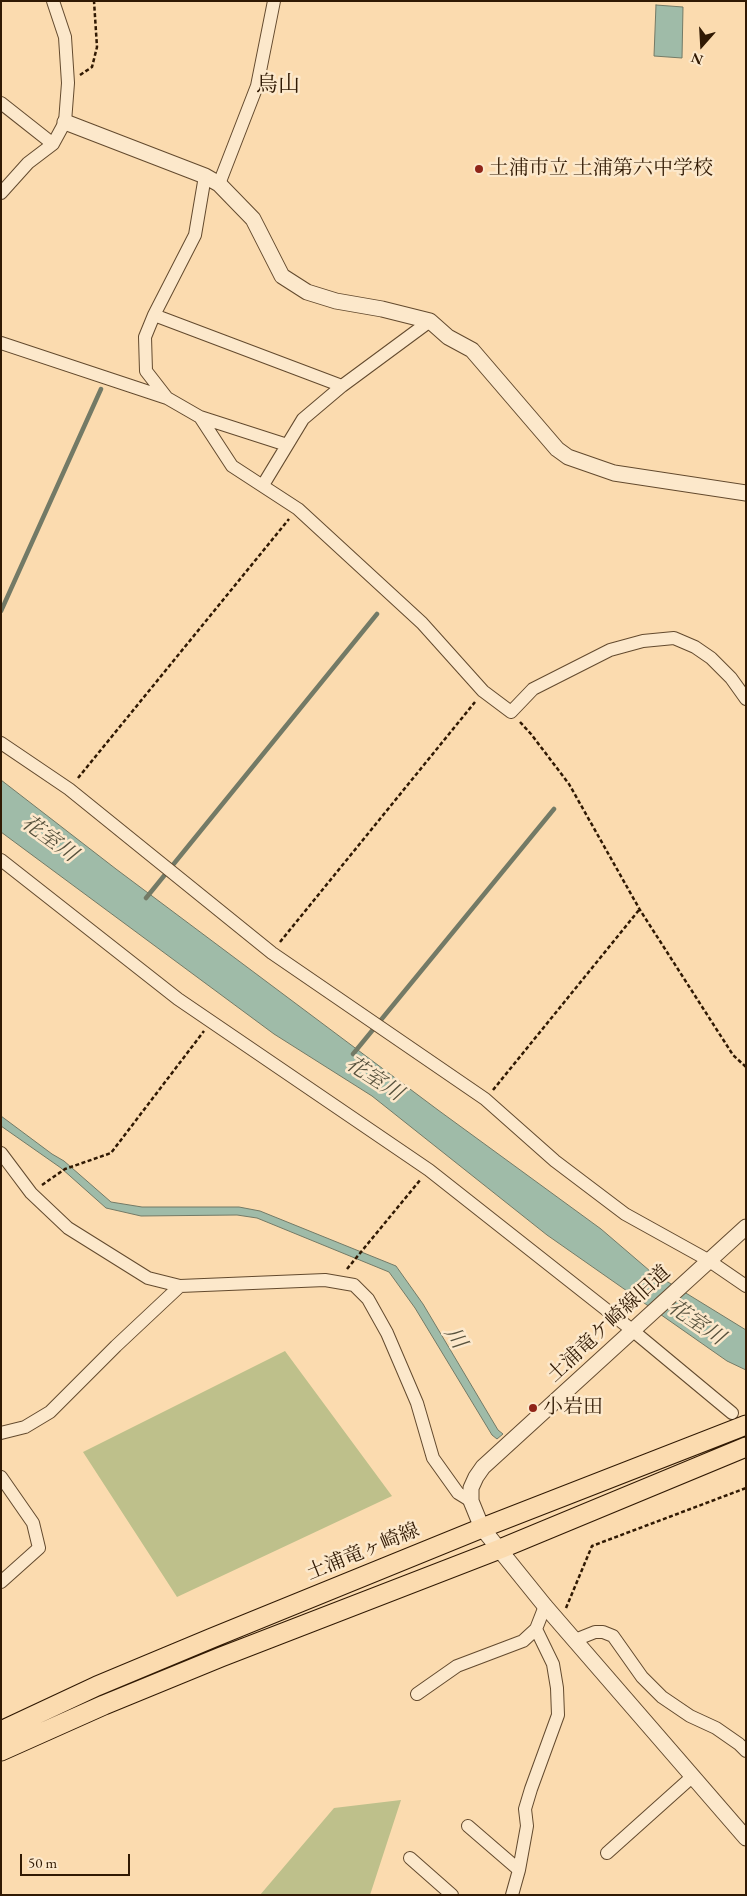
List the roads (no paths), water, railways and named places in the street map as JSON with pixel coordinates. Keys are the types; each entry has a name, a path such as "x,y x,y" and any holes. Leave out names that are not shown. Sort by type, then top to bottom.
{"main road":[{"name":"土浦竜ヶ崎線","path":"1,1731 97,1686 482,1528 739,1419"},
{"path":"1,1751 104,1705 221,1657 500,1549 746,1446"}],"street":[{"path":"1,193 28,163 53,144 65,122 68,84 65,37 53,1"},
{"path":"219,184 258,86 274,1"},
{"path":"1,103 53,144"},
{"path":"65,122 205,176 219,184 253,219 282,276 307,292 329,299 382,309 430,321 448,337 472,350 557,449 568,457 614,473 746,493"},
{"path":"167,398 146,371 145,338 154,315 195,235 205,176"},
{"path":"154,315 342,386"},
{"path":"263,485 303,419 342,386 430,321"},
{"path":"1,344 167,398 200,417 287,446"},
{"path":"200,417 232,466 251,480 263,485 298,508 422,623 483,692 511,712 533,689 610,650 643,641 674,638 695,647 711,658 731,678 746,699"},
{"path":"1,743 69,789 272,953 485,1099 556,1161 625,1214 746,1286"},
{"path":"1,860 178,999 429,1170 636,1327 739,1419"},
{"path":"1,1153 31,1193 68,1228 148,1278 180,1286 325,1280 354,1285 368,1299 387,1333 417,1403 433,1458 458,1493 471,1501 482,1528 545,1606 746,1838"},
{"name":"土浦竜ケ崎線旧道","path":"471,1501 471,1488 483,1467 746,1227"},
{"path":"1,1433 25,1427 50,1412 180,1286"},
{"path":"1,1477 33,1523 39,1548 1,1582"},
{"path":"417,1694 457,1666 523,1641 536,1629 545,1606"},
{"path":"512,1895 528,1826 525,1809 558,1715 557,1688 553,1664 536,1629"},
{"path":"575,1640 595,1632 604,1632 613,1636 642,1677 662,1697 690,1716 716,1728 746,1750"},
{"path":"607,1853 693,1776"},
{"path":"468,1826 519,1870"},
{"path":"410,1858 452,1895"}],"water":[{"path":"656,5 683,7 682,58 654,56"},
{"name":"花室川","path":"1,780 116,869 438,1110 601,1229 650,1271 746,1330 746,1370 727,1361 547,1235 372,1096 274,1034 1,832"},
{"path":"1,1116 64,1161 111,1202 142,1207 239,1207 260,1211 396,1266 423,1304 498,1430 503,1434 497,1439 492,1435 415,1308 389,1272 257,1218 237,1215 141,1216 106,1208 61,1168 1,1126"}],"waterway":[{"path":"1,611 101,389"},
{"path":"146,898 377,614"},
{"name":"花室川","path":"353,1054 554,809"}],"place":[{"name":"土浦市立 土浦第六中学校","path":"479,169"},
{"name":"小岩田","path":"533,1408"}],"district":[{"name":"烏山","path":"278,85"}],"water label":[{"name":"川","path":"455,1338"}]}
